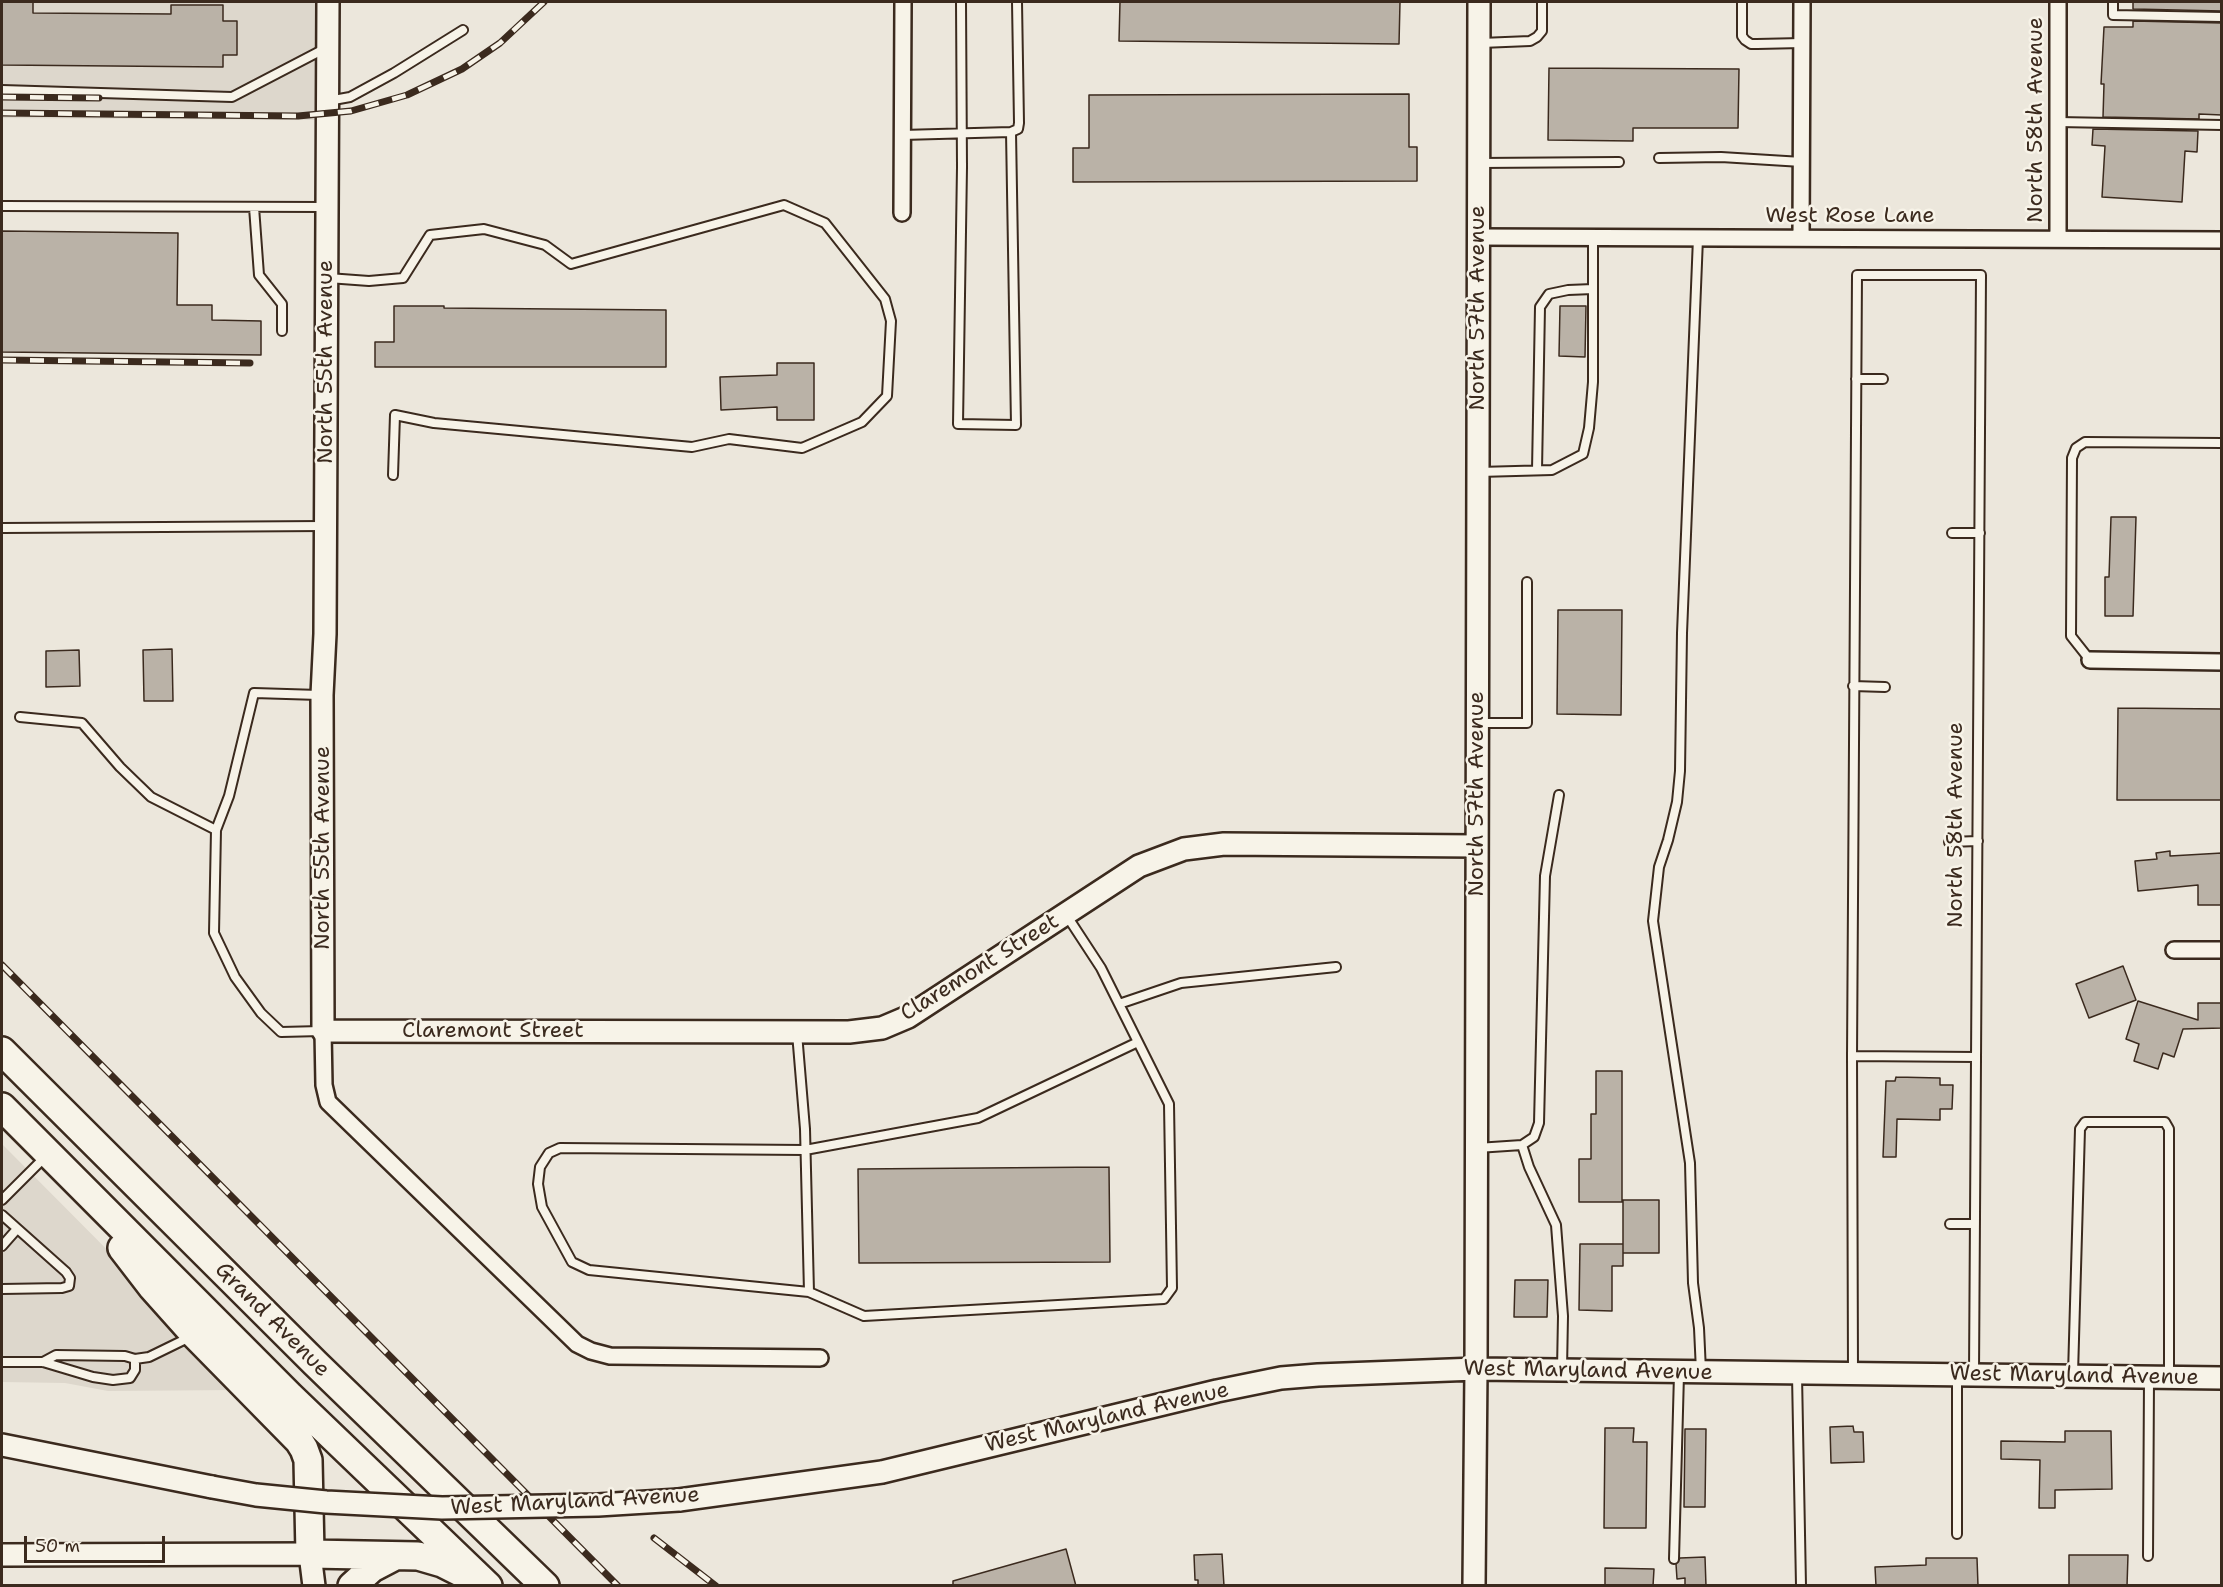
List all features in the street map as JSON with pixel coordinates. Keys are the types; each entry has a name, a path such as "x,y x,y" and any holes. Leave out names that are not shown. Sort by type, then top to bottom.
{"highway":[{"name":"Grand Avenue","path":"2,1051 545,1586"},
{"name":"Grand Avenue","path":"2,1107 290,1396 488,1586"},
{"path":"49,1154 152,1287 194,1335 304,1449 308,1460 310,1554 418,1556 442,1563 482,1586"},
{"path":"352,1586 372,1568 394,1556"}],"street":[{"name":"North 55th Avenue","path":"328,2 322,695 323,1031 324,1085 328,1102 578,1344 591,1351 610,1356 820,1358"},
{"path":"902,213 903,2"},
{"name":"North 57th Avenue","path":"1474,1586 1479,2"},
{"path":"1801,238 1802,2"},
{"name":"North 58th Avenue","path":"2058,2 2058,239"},
{"name":"West Rose Lane","path":"1478,237 2222,240"},
{"path":"2090,660 2222,662"},
{"name":"Claremont Street","path":"323,1031 849,1032 882,1028 908,1017 1139,866 1184,849 1224,844 1476,846"},
{"path":"2174,950 2222,950"},
{"name":"West Maryland Avenue","path":"2,1444 256,1495 326,1502 442,1508 575,1506 679,1500 868,1474 1217,1391 1281,1378 1356,1372 1476,1369 2222,1378"},
{"path":"2,1555 310,1554 314,1586"}],"lane":[{"path":"961,2 962,167 958,424 1016,425 1011,132"},
{"path":"902,135 1011,132 1018,129 1017,2"},
{"path":"1479,43 1530,41 1537,37 1542,32 1542,2"},
{"path":"1742,2 1742,36 1745,40 1751,44 1802,43"},
{"path":"2113,2 2113,15 2222,17"},
{"path":"327,101 350,97 463,30"},
{"path":"2,90 232,98 327,47"},
{"path":"2058,122 2222,125"},
{"path":"1659,158 1721,157 1802,162"},
{"path":"1478,163 1619,162"},
{"path":"326,278 369,281 404,278 430,236 484,229 545,245 571,264 784,205 825,223 885,299 891,321 887,396 862,422 802,448 729,439 692,447 434,423 395,415 393,475"},
{"path":"2,206 326,207"},
{"path":"254,207 259,276 282,304 282,332"},
{"path":"1477,472 1552,470 1583,454 1589,428 1593,382 1593,238"},
{"path":"1698,238 1682,633 1680,771 1677,802 1659,867 1653,921 1690,1163 1693,1284 1699,1328 1701,1372"},
{"name":"North 58th Avenue","path":"1856,379 1857,276 1981,276 1975,1224 1958,1534"},
{"path":"1537,470 1540,307 1549,294 1568,290 1593,289"},
{"path":"1853,1375 1853,686 1856,379 1882,379"},
{"path":"2090,660 2071,636 2072,458 2076,448 2085,442 2222,443"},
{"path":"2,528 325,526"},
{"path":"1953,533 1980,533"},
{"path":"1477,723 1527,723 1527,582"},
{"path":"1853,686 1885,687"},
{"path":"322,695 254,693 230,796 216,831 214,933 235,977 261,1013 281,1032 323,1031"},
{"path":"20,717 82,723 120,767 151,797 216,831"},
{"path":"1476,1148 1522,1145 1534,1137 1539,1123 1545,876 1559,795"},
{"path":"1949,842 1978,842"},
{"path":"1066,914 1101,968 1119,1004 1138,1042 1169,1104 1172,1288 1164,1299 864,1316 809,1292 589,1270 572,1262 542,1207 538,1184 540,1167 549,1153 560,1148 805,1150 978,1118 1138,1042"},
{"path":"1119,1004 1181,983 1336,967"},
{"path":"797,1032 805,1150 809,1292"},
{"path":"1852,1056 1976,1057"},
{"path":"2073,1376 2080,1129 2085,1122 2166,1122 2169,1129 2159,1377 2148,1556"},
{"path":"1522,1145 1529,1167 1556,1225 1563,1316 1562,1370"},
{"path":"2,1200 49,1154"},
{"path":"2,1215 70,1278 70,1284 62,1288 2,1289"},
{"path":"1950,1224 1975,1224"},
{"path":"2,1246 17,1229"},
{"path":"44,1362 56,1355 125,1356 135,1359 149,1357 194,1335"},
{"path":"2,1362 44,1362 93,1377 123,1380 130,1378 135,1370 135,1359"},
{"path":"1674,1559 1679,1372"},
{"path":"1797,1374 1801,1586"}],"shaded area":[{"path":"2,2 316,2 315,120 2,118"},
{"path":"2,1144 163,1306 237,1390 108,1391 65,1383 2,1382"}],"building":[{"path":"2,2 33,2 33,13 171,14 171,5 223,5 223,21 237,21 237,55 223,55 223,67 2,65"},
{"path":"1120,2 1400,2 1399,44 1119,41"},
{"path":"2133,2 2222,2 2222,11 2133,9"},
{"path":"2133,21 2222,23 2222,115 2199,114 2199,119 2103,117 2104,84 2101,84 2104,27 2133,27"},
{"path":"1549,68 1739,69 1738,128 1633,128 1633,141 1548,140"},
{"path":"1409,94 1409,147 1417,147 1417,181 1073,182 1073,148 1089,148 1089,95"},
{"path":"2093,129 2198,131 2197,152 2185,151 2182,202 2102,197 2105,146 2092,145"},
{"path":"2,231 178,233 177,305 212,305 212,320 261,321 261,355 2,352"},
{"path":"394,306 666,310 666,367 375,367 375,342 394,342"},
{"path":"1560,306 1586,306 1585,357 1559,356"},
{"path":"777,363 814,363 814,420 777,420 777,407 721,410 720,377 777,375"},
{"path":"2111,517 2136,517 2133,616 2105,616 2105,577 2109,577"},
{"path":"1558,610 1622,610 1621,715 1557,714"},
{"path":"172,649 173,701 144,701 143,650"},
{"path":"79,650 80,686 46,687 46,651"},
{"path":"2118,708 2222,709 2222,800 2117,800"},
{"path":"2170,851 2170,856 2222,853 2222,905 2198,905 2198,885 2138,891 2135,861 2157,859 2156,853"},
{"path":"2123,966 2136,1000 2089,1018 2076,984"},
{"path":"2138,1001 2198,1020 2198,1003 2222,1003 2222,1028 2183,1029 2174,1057 2163,1053 2158,1069 2134,1061 2139,1044 2126,1039"},
{"path":"1596,1071 1622,1071 1622,1202 1579,1202 1579,1159 1591,1159 1591,1114 1596,1114"},
{"path":"1896,1077 1940,1078 1940,1085 1953,1085 1952,1109 1940,1109 1940,1120 1897,1119 1896,1157 1883,1157 1886,1081 1895,1081"},
{"path":"1109,1167 1110,1262 859,1263 858,1169"},
{"path":"1623,1200 1659,1200 1659,1253 1623,1253"},
{"path":"1580,1244 1623,1244 1623,1266 1612,1266 1612,1311 1579,1310"},
{"path":"1515,1280 1548,1280 1547,1317 1514,1317"},
{"path":"1853,1426 1854,1432 1863,1432 1864,1462 1831,1463 1830,1427"},
{"path":"1605,1428 1634,1428 1633,1442 1647,1442 1646,1528 1604,1528"},
{"path":"1685,1429 1706,1429 1705,1507 1684,1507"},
{"path":"2065,1431 2111,1431 2112,1489 2055,1490 2055,1508 2039,1508 2040,1460 2001,1459 2001,1441 2065,1442"},
{"path":"1066,1549 1076,1586 953,1586 953,1581"},
{"path":"1222,1554 1224,1586 1198,1586 1198,1580 1195,1580 1194,1555"},
{"path":"2069,1555 2128,1555 2127,1586 2069,1586"},
{"path":"1705,1557 1706,1586 1685,1586 1685,1578 1677,1579 1676,1564 1680,1558"},
{"path":"1926,1558 1977,1558 1978,1586 1876,1586 1875,1567 1926,1565"},
{"path":"1605,1568 1654,1569 1653,1586 1605,1586"}],"railway":[{"path":"2,113 298,116 351,111 407,95 462,69 500,43 544,2"},
{"path":"2,97 99,98"},
{"path":"2,360 250,363"},
{"path":"2,965 618,1586"},
{"path":"654,1538 716,1586"}]}
